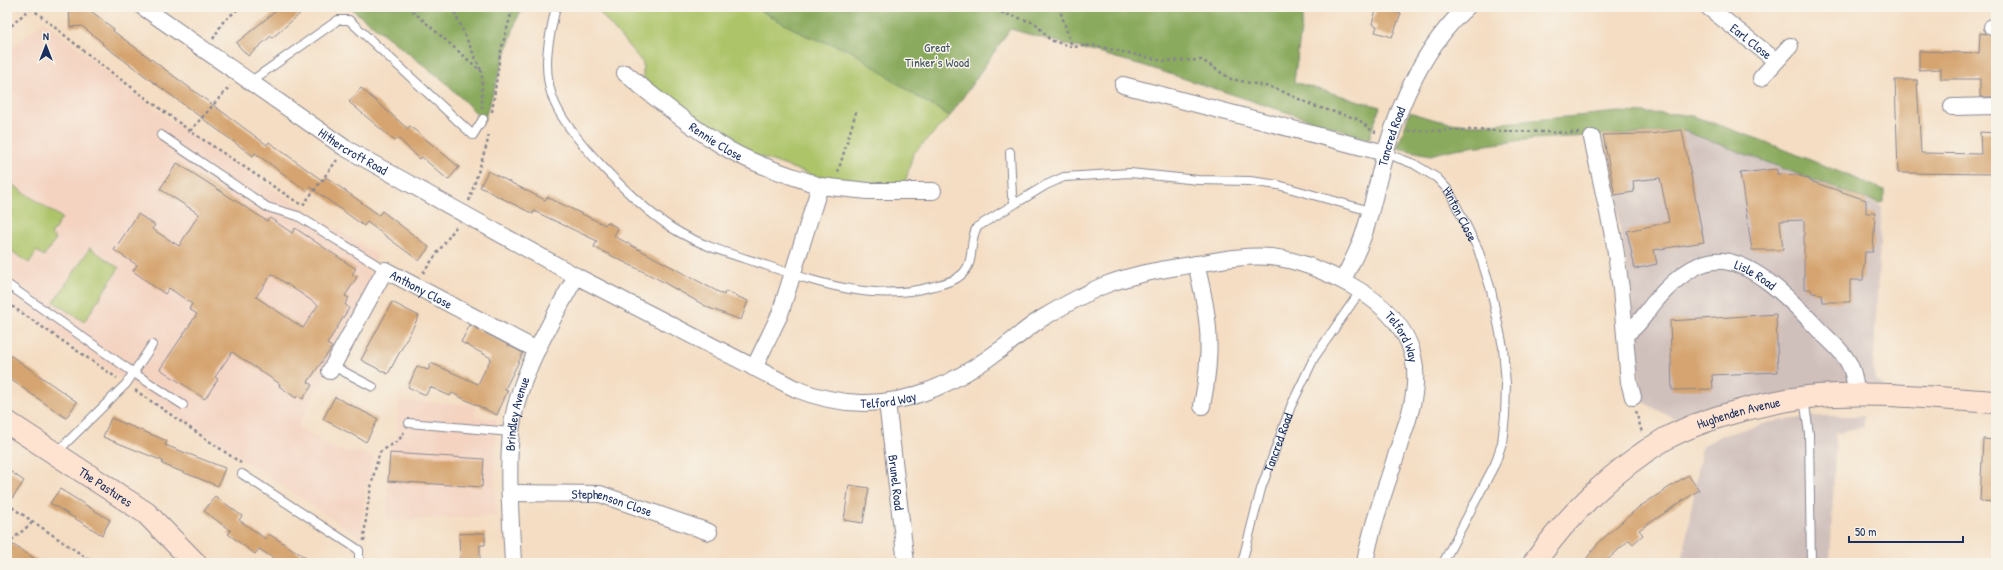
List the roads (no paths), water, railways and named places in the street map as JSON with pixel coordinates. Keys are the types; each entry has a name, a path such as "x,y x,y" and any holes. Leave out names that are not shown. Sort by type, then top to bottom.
{"street":[{"name":"Hithercroft Road","path":"143,7 345,148 576,276"},
{"name":"Tancred Road","path":"1343,280 1362,239 1385,153 1400,111 1427,56 1442,35 1467,7"},
{"name":"Earl Close","path":"1708,7 1775,60"},
{"name":"Earl Close","path":"1761,78 1775,60 1790,46"},
{"name":"Rennie Close","path":"625,73 669,109 722,146 755,162 827,187 868,191 933,191"},
{"name":"Hinton Close","path":"1123,85 1385,153"},
{"path":"1952,107 1996,106"},
{"path":"1592,138 1614,240 1621,289 1624,334 1633,397"},
{"path":"754,368 780,314 792,274 827,187"},
{"name":"Telford Way","path":"576,276 754,368 815,396 838,402 863,404 887,402 926,392 966,372 997,352 1039,320 1086,293 1124,279 1196,264 1252,256 1273,257 1320,270 1343,280 1361,290 1376,301 1399,324 1407,337 1413,355 1415,370 1414,391 1409,415 1375,525 1365,563"},
{"name":"Lisle Road","path":"1624,334 1632,331 1654,303 1683,274 1707,262 1720,261 1733,263 1765,279 1780,290 1839,350 1851,366 1855,378 1856,394"},
{"path":"1196,264 1208,314 1210,336 1208,376 1202,406"},
{"name":"Anthony Close","path":"332,369 385,270 537,350"},
{"name":"Brindley Avenue","path":"514,563 510,493 511,432 520,394 537,350 576,276"},
{"name":"Hughenden Avenue","path":"1534,563 1546,546 1593,495 1616,475 1666,439 1699,425 1742,410 1804,398 1856,394 1996,402"},
{"name":"Brunel Road","path":"887,402 906,563"},
{"name":"The Pastures","path":"7,422 146,513 195,563"},
{"name":"Stephenson Close","path":"510,493 600,494 709,532"}],"lane":[{"path":"556,7 547,48 547,80 558,110 580,141 635,197 671,227 710,247 832,286 866,292 905,292 943,284 957,278 966,271 970,263 974,232 977,227 1046,185 1064,177 1130,173 1198,180 1250,182 1278,185 1370,211"},
{"path":"245,79 338,20 349,20 473,135 483,119"},
{"path":"161,135 267,207 293,213 385,270"},
{"path":"1010,152 1012,196 1015,203"},
{"name":"Hinton Close","path":"1385,153 1414,164 1437,178 1449,191 1478,249 1491,290 1503,347 1506,384 1502,443 1495,464 1443,563"},
{"path":"7,284 134,373 183,405"},
{"name":"Tancred Road","path":"1242,563 1261,489 1291,406 1314,358 1361,290"},
{"path":"55,454 126,384 152,345"},
{"path":"332,369 373,387"},
{"path":"1804,398 1809,434 1811,563"},
{"path":"409,423 511,432"},
{"path":"242,474 359,550 359,563"}],"park label":[{"name":"Great Tinker's Wood","path":"937,54"}]}
